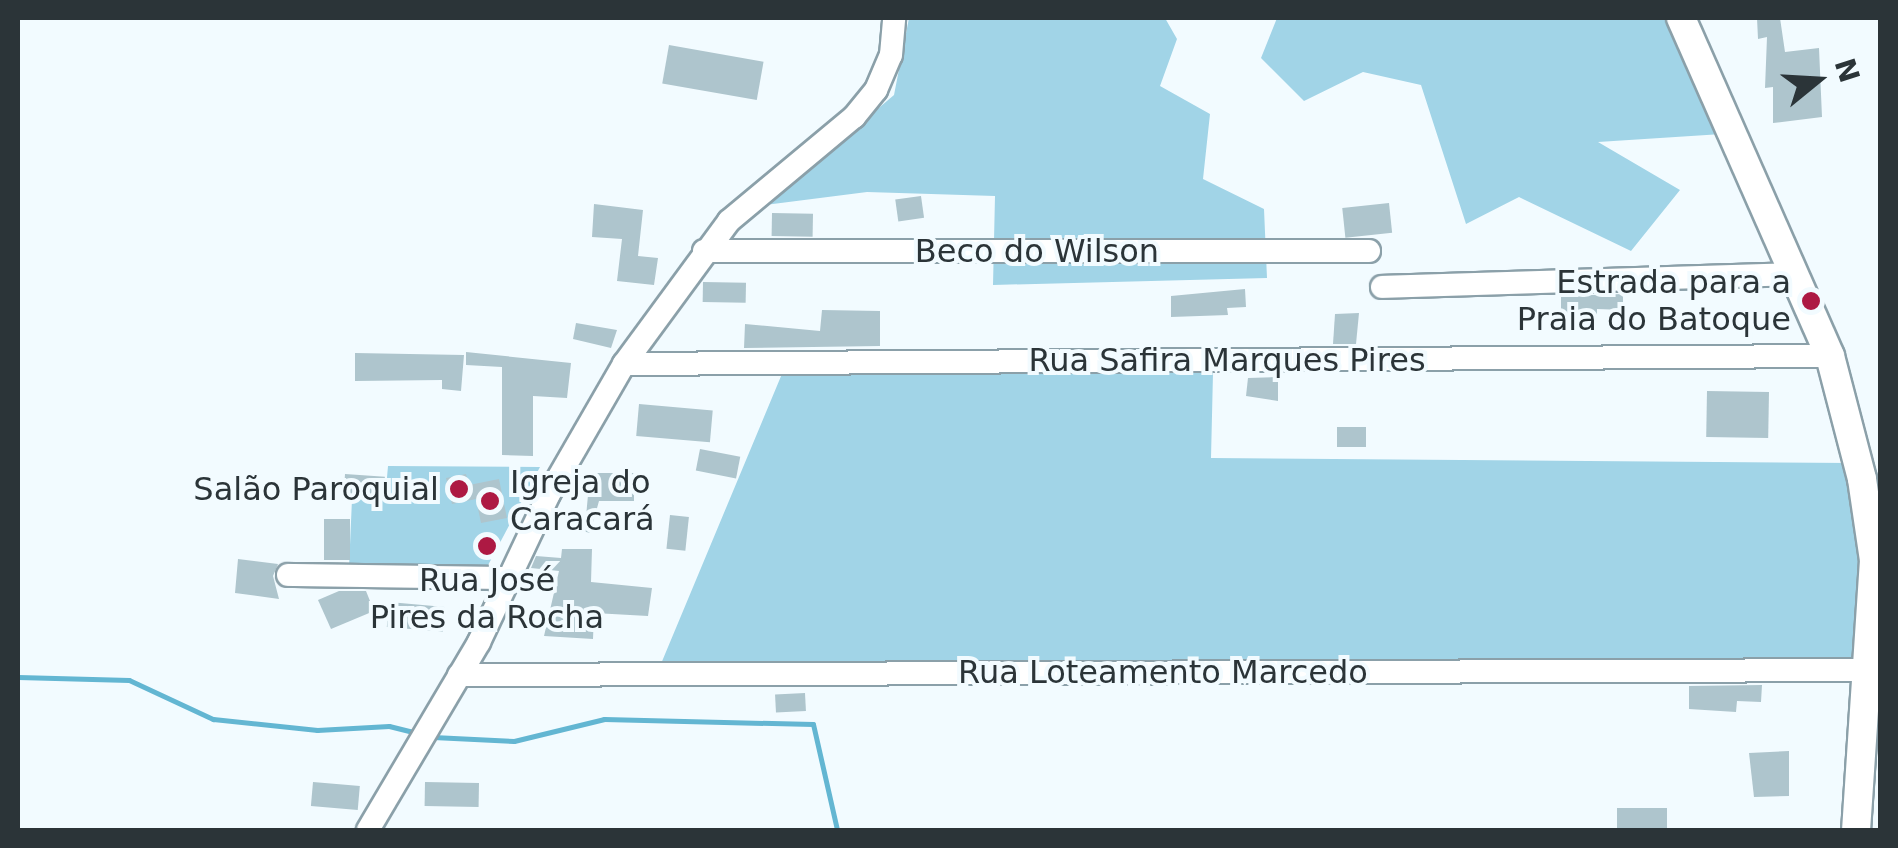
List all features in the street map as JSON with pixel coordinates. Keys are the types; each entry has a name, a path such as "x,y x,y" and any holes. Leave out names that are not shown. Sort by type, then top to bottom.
{"main road":[{"path":"1681,18 1830,356 1870,519 1868,670 1856,830"}],"street":[{"path":"368,830 459,674 624,364 704,251 876,90 891,54 894,18"},
{"name":"Beco do Wilson","path":"704,251 1369,252"},
{"path":"1382,288 1794,274"},
{"name":"Rua Safira Marques Pires","path":"624,364 1830,356"},
{"path":"288,575 508,578"},
{"name":"Rua Loteamento Marcedo","path":"459,674 1868,670"}],"shaded area":[{"path":"909,18 1165,18 1177,39 1160,86 1210,114 1203,179 1264,209 1267,278 993,285 995,196 867,192 765,205 894,95"},
{"path":"1277,18 1670,18 1722,134 1598,142 1680,190 1631,251 1519,197 1466,224 1421,85 1363,72 1304,101 1261,58"},
{"path":"784,369 1213,373 1211,458 1850,463 1862,556 1854,666 658,671"},
{"path":"388,466 540,467 486,569 349,568 352,499 385,500"}],"building":[{"path":"1757,18 1780,18 1785,52 1819,48 1822,117 1773,123 1773,87 1765,88 1767,37 1758,39"},
{"path":"669,45 764,62 757,100 662,83"},
{"path":"921,196 924,218 898,221 895,200"},
{"path":"1389,203 1392,233 1345,238 1342,208"},
{"path":"594,204 643,210 638,256 658,258 654,285 617,281 622,239 592,237"},
{"path":"772,213 813,214 813,237 772,236"},
{"path":"703,282 746,283 746,303 703,302"},
{"path":"1245,289 1246,307 1227,308 1228,315 1171,317 1171,296"},
{"path":"1623,294 1623,310 1597,309 1597,329 1561,330 1561,296"},
{"path":"822,310 880,311 880,346 744,348 745,324 820,331"},
{"path":"1359,313 1356,344 1333,344 1335,314"},
{"path":"576,323 617,330 611,348 573,339"},
{"path":"466,352 571,363 567,398 533,396 533,456 502,455 502,367 466,365"},
{"path":"355,353 464,355 461,391 442,389 442,380 355,381"},
{"path":"1278,377 1278,401 1246,396 1248,378"},
{"path":"1707,391 1769,392 1768,438 1706,437"},
{"path":"639,404 713,410 710,442 636,436"},
{"path":"1337,427 1366,427 1366,447 1337,447"},
{"path":"700,449 740,457 736,478 696,471"},
{"path":"590,473 634,473 634,501 599,501 590,533 564,526 569,512 586,517"},
{"path":"345,474 385,477 383,499 343,496"},
{"name":"Igreja do Caracará","path":"466,474 469,485 499,479 507,518 481,523 476,499 452,504 446,478"},
{"path":"670,515 689,517 685,551 666,549"},
{"path":"324,519 350,519 350,560 324,560"},
{"path":"562,549 592,549 591,582 652,588 648,616 594,613 593,639 544,636 559,571 531,568 536,556 561,558"},
{"path":"238,559 278,564 273,576 279,599 235,593"},
{"path":"339,591 366,591 374,611 331,629 318,600"},
{"path":"389,602 445,607 443,632 387,627"},
{"path":"1762,685 1761,702 1737,701 1736,712 1689,709 1689,686"},
{"path":"805,693 806,711 776,713 775,695"},
{"path":"1789,751 1789,796 1754,797 1749,753"},
{"path":"313,782 360,786 358,810 311,806"},
{"path":"425,782 479,783 479,807 425,806"},
{"path":"1617,808 1667,808 1667,830 1617,830"}],"waterway":[{"path":"18,677 129,680 213,719 317,730 389,726 417,733"},
{"path":"433,737 514,741 604,719 813,724 837,830"}],"place":[{"name":"Estrada para a Praia do Batoque","path":"1811,301"},
{"name":"Salão Paroquial","path":"459,489"},
{"name":"Igreja do Caracará","path":"490,501"},
{"name":"Rua José Pires da Rocha","path":"487,546"}]}
